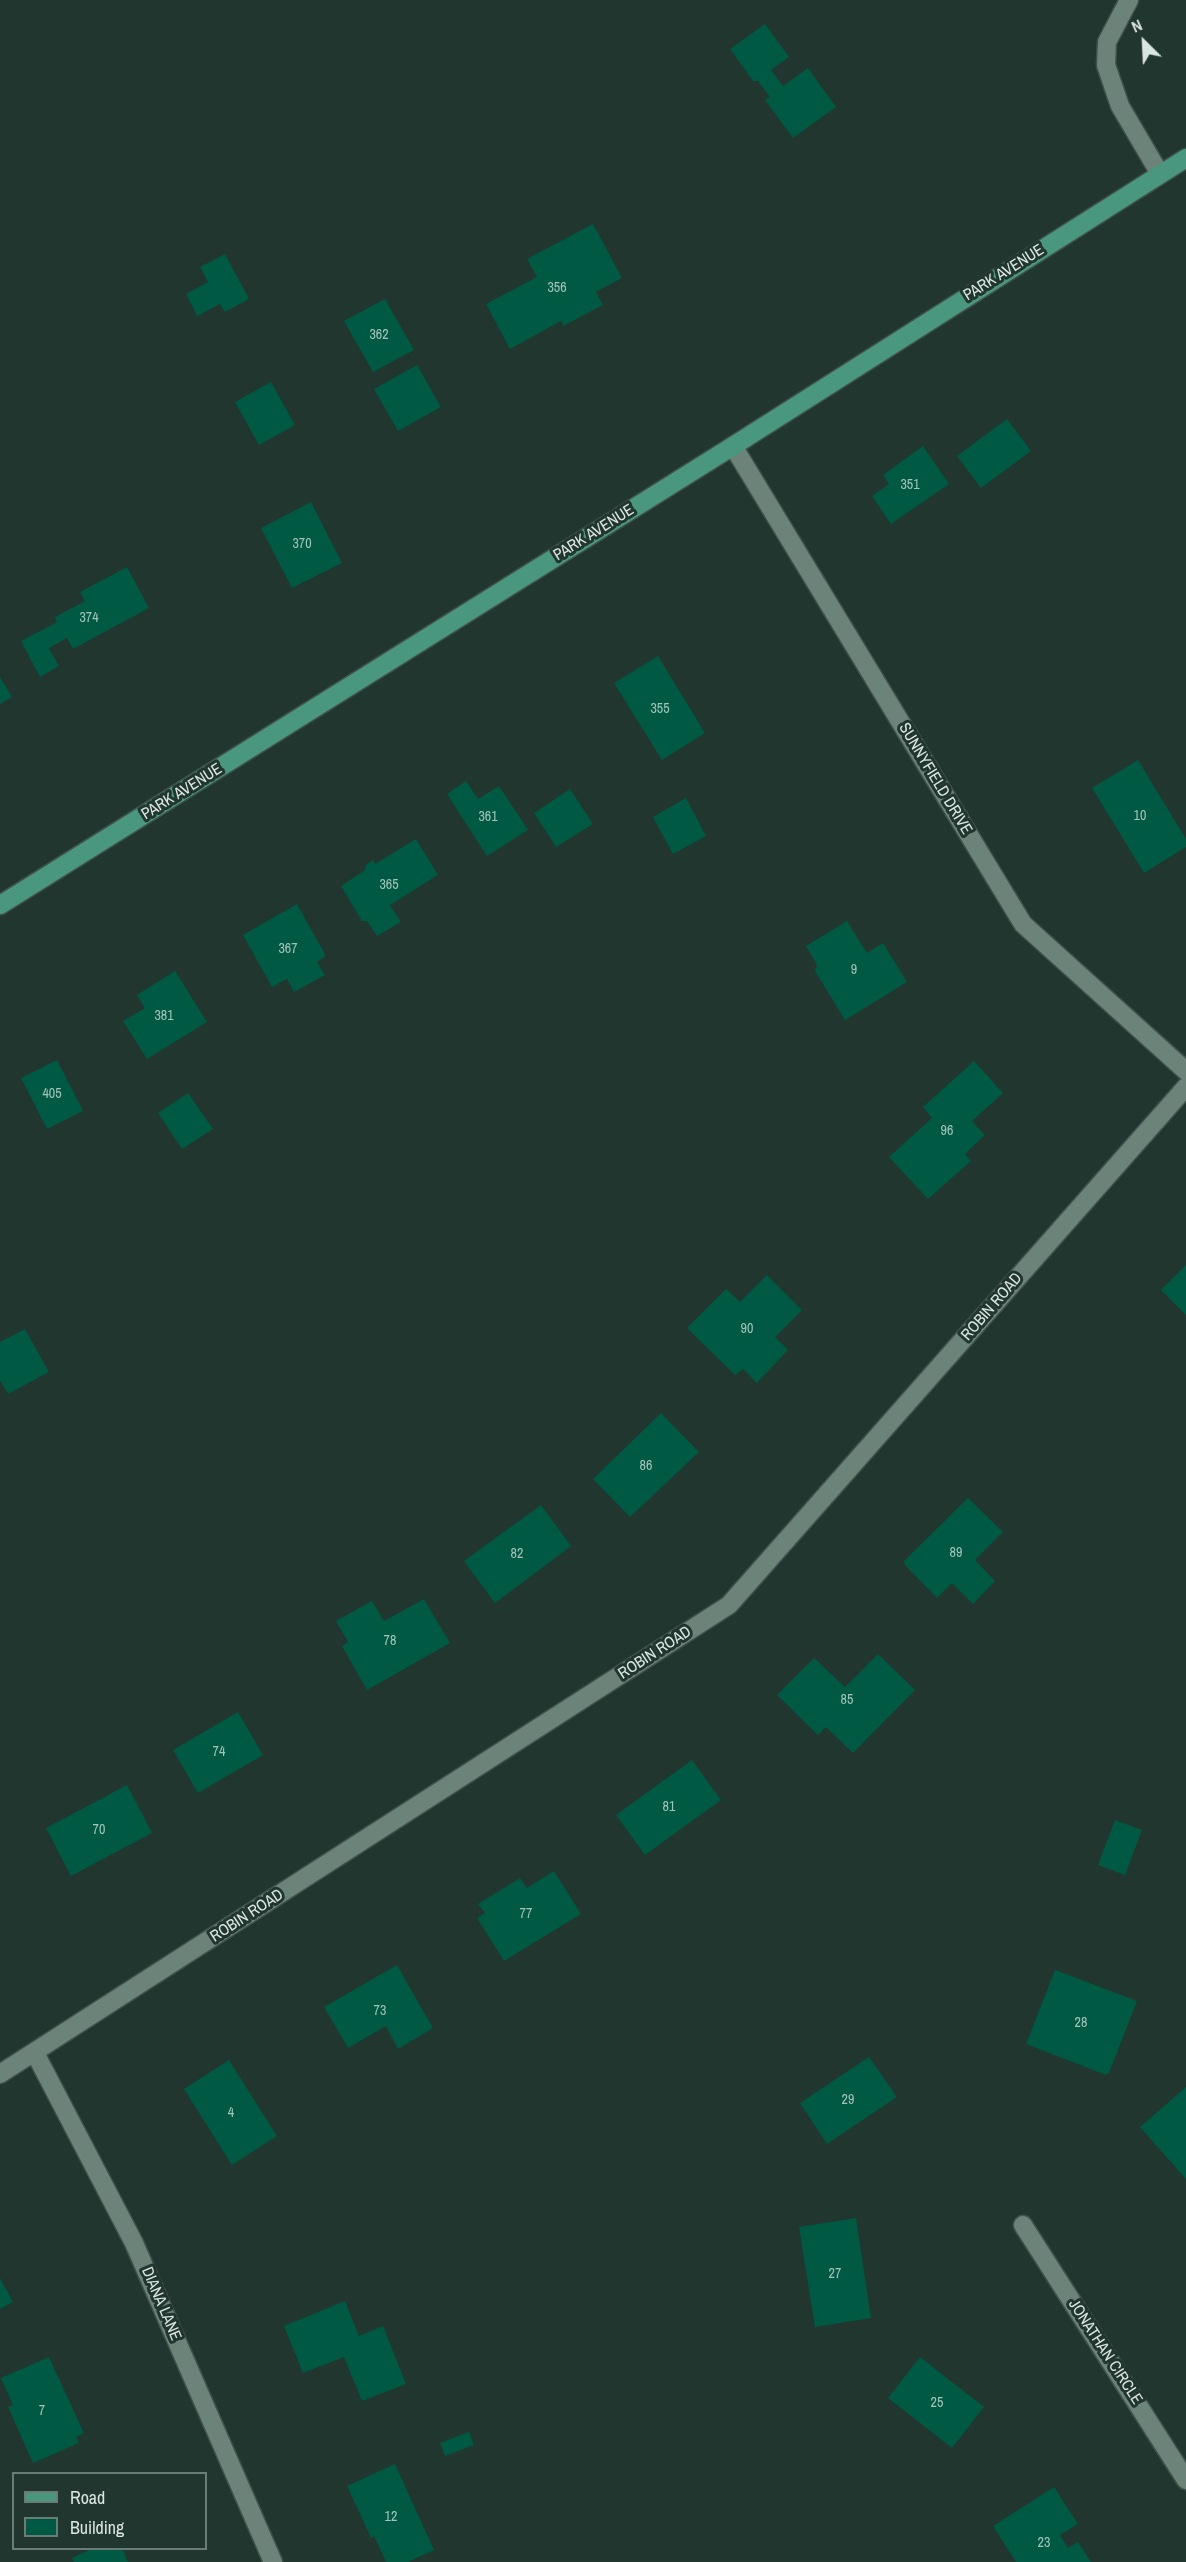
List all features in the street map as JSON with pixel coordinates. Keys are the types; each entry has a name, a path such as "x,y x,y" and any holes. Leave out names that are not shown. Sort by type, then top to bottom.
{"main road":[{"name":"PARK AVENUE","path":"0,905 733,446 1186,158"}],"street":[{"path":"1129,0 1107,42 1106,65 1120,106 1160,174"},
{"name":"SUNNYFIELD DRIVE","path":"733,446 1023,924 1186,1071"},
{"name":"ROBIN ROAD","path":"0,2074 729,1605 1186,1087"},
{"name":"DIANA LANE","path":"35,2053 134,2243 273,2562"},
{"name":"JONATHAN CIRCLE","path":"1023,2225 1186,2480"}],"building":[{"path":"765,24 789,57 771,70 783,86 808,68 836,107 793,138 765,100 770,97 758,81 753,81 730,49"},
{"path":"593,224 622,278 596,292 603,305 563,326 561,321 510,349 486,304 537,277 527,259"},
{"path":"225,254 249,299 225,312 220,304 197,316 186,294 208,282 200,267"},
{"path":"385,299 414,350 373,372 344,321"},
{"path":"417,365 441,407 398,431 374,389"},
{"path":"271,382 295,425 259,445 235,402"},
{"path":"1007,419 1031,451 981,488 957,456"},
{"path":"923,446 949,484 891,524 872,496 889,484 883,475"},
{"path":"311,502 342,563 292,588 261,528"},
{"path":"127,567 149,608 73,649 67,638 49,648 59,666 40,677 21,641 57,622 55,617 85,601 80,592"},
{"path":"658,656 705,733 662,760 614,683"},
{"path":"0,677 12,697 0,704"},
{"path":"1138,760 1186,839 1186,847 1144,873 1092,788"},
{"path":"466,781 478,799 499,786 528,830 487,856 447,794"},
{"path":"570,789 593,824 556,847 534,813"},
{"path":"686,798 706,836 673,854 653,817"},
{"path":"416,839 438,875 390,905 401,922 377,936 367,921 362,921 341,886 365,870 366,865 373,860 375,864"},
{"path":"297,904 326,956 317,962 325,975 294,992 287,979 272,987 243,935"},
{"path":"847,921 867,953 883,943 907,982 845,1020 815,971 817,965 806,946"},
{"path":"175,971 207,1022 147,1059 123,1021 145,1008 137,995"},
{"path":"57,1060 83,1111 47,1129 21,1078"},
{"path":"974,1061 1003,1093 972,1121 985,1135 965,1154 971,1161 928,1199 889,1157 932,1118 923,1107"},
{"path":"188,1093 213,1129 182,1149 158,1113"},
{"path":"1186,1265 1186,1315 1161,1290"},
{"path":"767,1275 802,1310 775,1337 788,1350 757,1383 743,1369 735,1375 687,1328 726,1289 740,1302"},
{"path":"25,1329 49,1372 8,1394 0,1380 0,1342"},
{"path":"661,1413 699,1452 630,1517 593,1479"},
{"path":"968,1498 1003,1532 975,1560 995,1581 973,1604 952,1583 937,1598 905,1565 904,1561"},
{"path":"541,1505 571,1546 495,1603 464,1561"},
{"path":"424,1599 450,1643 367,1690 342,1646 348,1642 336,1621 372,1601 384,1621"},
{"path":"878,1654 915,1690 853,1753 826,1727 818,1735 777,1695 814,1658 845,1687"},
{"path":"238,1712 263,1755 198,1793 173,1750"},
{"path":"692,1760 721,1800 645,1855 616,1815"},
{"path":"127,1785 152,1833 71,1876 46,1828"},
{"path":"1115,1820 1142,1830 1125,1875 1098,1865"},
{"path":"554,1871 581,1914 504,1961 477,1918 485,1913 478,1904 520,1878 527,1888"},
{"path":"397,1965 433,2028 398,2049 386,2026 348,2048 324,2007"},
{"path":"1055,1970 1137,2001 1109,2073 1106,2075 1026,2044"},
{"path":"869,2057 897,2097 827,2144 800,2103"},
{"path":"229,2060 277,2136 232,2165 184,2089"},
{"path":"1186,2087 1186,2179 1140,2127"},
{"path":"856,2218 871,2318 815,2327 799,2227"},
{"path":"0,2278 13,2302 0,2309"},
{"path":"345,2301 359,2336 383,2326 406,2384 362,2401 344,2357 303,2373 284,2326"},
{"path":"49,2357 84,2433 76,2437 79,2443 33,2463 8,2407 13,2405 1,2378"},
{"path":"920,2357 984,2407 952,2448 888,2398"},
{"path":"469,2432 474,2445 445,2456 440,2443"},
{"path":"395,2464 434,2550 408,2562 386,2562 374,2536 371,2538 347,2486"},
{"path":"1054,2487 1078,2524 1060,2535 1068,2548 1078,2542 1091,2562 1016,2562 993,2526"},
{"path":"90,2550 123,2550 128,2562 74,2562 72,2558"}]}
